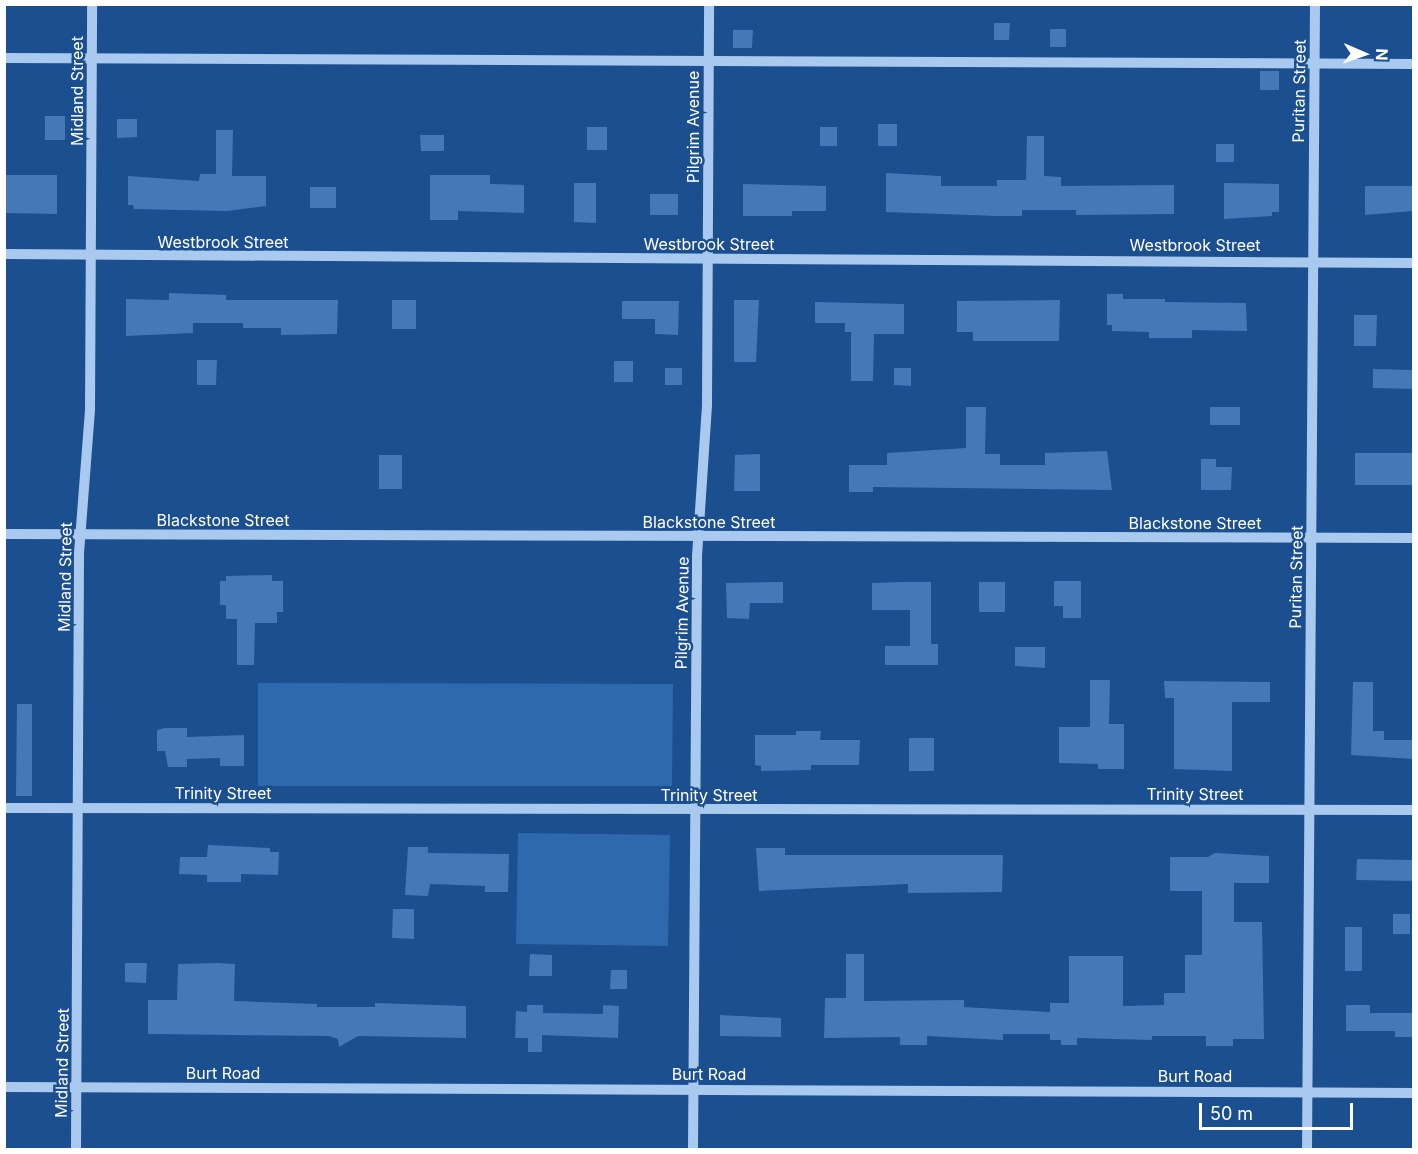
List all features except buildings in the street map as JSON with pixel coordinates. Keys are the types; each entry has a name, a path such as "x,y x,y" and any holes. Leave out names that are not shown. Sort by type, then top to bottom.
{"street":[{"name":"Midland Street","path":"76,1149 80,534 90,409 92,4"},
{"name":"Pilgrim Avenue","path":"693,1149 699,537 707,404 709,4"},
{"name":"Puritan Street","path":"1307,1149 1315,4"},
{"path":"4,58 708,58 1413,64"},
{"name":"Westbrook Street","path":"4,254 1413,263"},
{"name":"Blackstone Street","path":"4,534 1413,538"},
{"name":"Trinity Street","path":"4,808 1413,810"},
{"name":"Burt Road","path":"4,1087 1413,1093"}],"shaded area":[{"path":"258,683 673,684 672,786 258,786"},
{"path":"518,833 670,835 668,946 516,944"}]}
